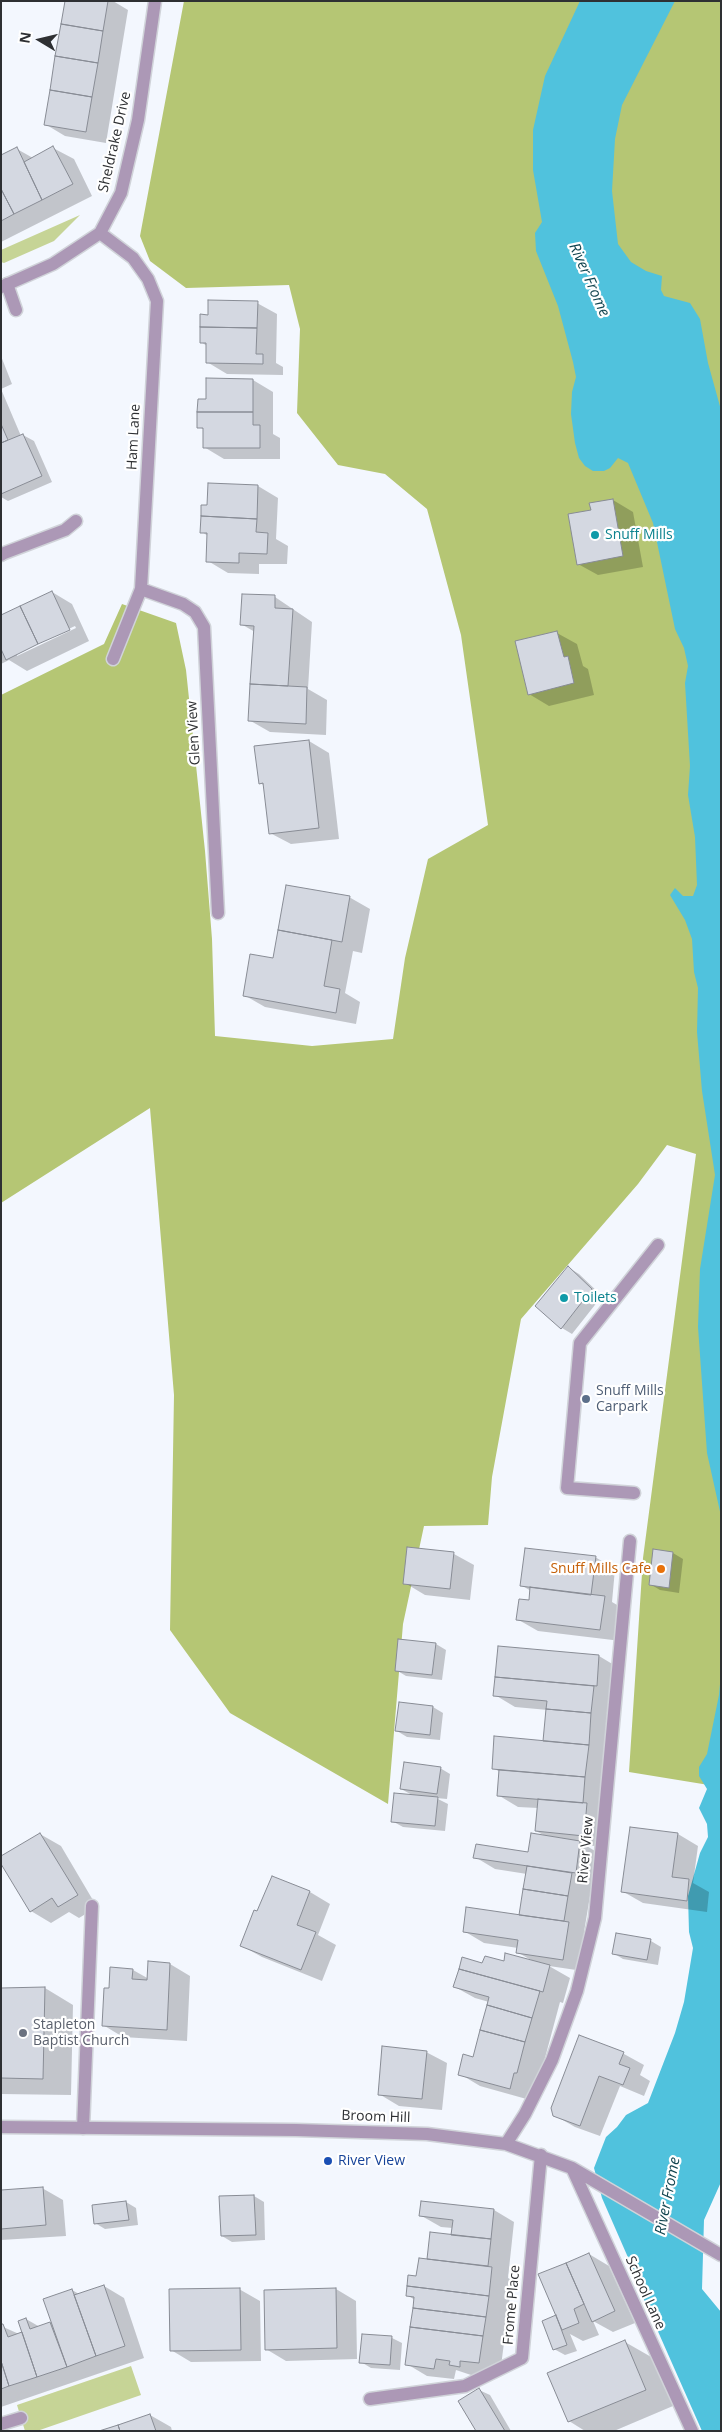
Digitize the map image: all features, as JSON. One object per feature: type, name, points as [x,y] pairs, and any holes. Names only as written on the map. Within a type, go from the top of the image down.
[{"type":"street","name":"Sheldrake Drive","points":[[4,286],[53,264],[100,233],[121,193],[138,120],[155,1]]},
{"type":"street","name":"Ham Lane","points":[[100,233],[133,258],[148,279],[157,301],[142,588],[113,659]]},
{"type":"street","points":[[4,286],[16,310]]},
{"type":"street","points":[[2,555],[65,530],[76,521]]},
{"type":"street","name":"Glen View","points":[[142,588],[183,604],[195,612],[204,627],[218,913]]},
{"type":"street","points":[[634,1493],[567,1488],[580,1343],[658,1245]]},
{"type":"street","name":"River View","points":[[506,2144],[525,2114],[552,2060],[577,1991],[595,1918],[630,1541]]},
{"type":"street","points":[[83,2128],[92,1906]]},
{"type":"street","name":"Broom Hill","points":[[1,2127],[296,2130],[427,2134],[506,2144],[541,2155],[572,2168],[720,2254]]},
{"type":"street","name":"Frome Place","points":[[370,2399],[465,2386],[522,2358],[541,2155]]},
{"type":"street","name":"School Lane","points":[[572,2168],[692,2431]]},
{"type":"street","points":[[1,2424],[21,2418]]},
{"type":"green space","points":[[184,1],[721,1],[721,1787],[629,1772],[643,1558],[696,1154],[667,1145],[638,1184],[521,1319],[492,1477],[488,1525],[424,1526],[403,1624],[388,1804],[230,1713],[170,1630],[174,1395],[150,1108],[1,1203],[1,695],[104,644],[122,604],[176,623],[186,670],[205,851],[212,939],[215,1036],[312,1046],[393,1039],[405,958],[428,859],[488,825],[461,635],[427,509],[385,474],[338,465],[297,413],[300,329],[289,285],[186,288],[150,261],[140,236]]},
{"type":"green space","points":[[80,215],[54,241],[4,263],[1,262],[1,250]]},
{"type":"green space","points":[[131,2366],[141,2395],[37,2431],[25,2431],[17,2405]]},
{"type":"water","name":"River Frome","points":[[580,1],[675,1],[622,105],[615,139],[612,191],[618,244],[631,262],[646,271],[662,276],[661,290],[664,296],[690,303],[700,319],[708,363],[721,410],[721,1516],[707,1453],[698,1327],[700,1269],[715,1175],[702,1091],[697,1032],[698,988],[694,972],[692,939],[685,920],[670,895],[675,888],[683,896],[693,896],[697,885],[695,837],[688,795],[690,766],[685,683],[688,666],[684,648],[675,629],[653,523],[628,463],[618,458],[610,468],[604,471],[593,471],[585,466],[579,458],[571,414],[572,392],[576,377],[573,362],[558,306],[536,251],[535,233],[542,222],[533,170],[533,130],[545,76]]},
{"type":"water","name":"River Frome","points":[[721,1673],[721,2182],[704,2220],[702,2289],[721,2312],[721,2431],[702,2431],[641,2293],[630,2262],[602,2198],[594,2168],[606,2137],[626,2115],[648,2103],[675,2033],[684,2002],[693,1948],[689,1932],[688,1896],[700,1853],[708,1837],[707,1824],[699,1808],[707,1789],[699,1776],[699,1767],[707,1754],[719,1695]]},
{"type":"building","points":[[65,1],[108,1],[103,31],[61,24]]},
{"type":"building","points":[[61,24],[103,31],[98,63],[55,56]]},
{"type":"building","points":[[55,56],[98,63],[92,97],[50,90]]},
{"type":"building","points":[[50,90],[92,97],[86,132],[44,125]]},
{"type":"building","points":[[53,146],[73,184],[42,200],[24,162]]},
{"type":"building","points":[[17,147],[42,200],[14,214],[1,189],[1,155]]},
{"type":"building","points":[[1,189],[14,214],[1,221]]},
{"type":"building","points":[[208,300],[258,301],[257,328],[200,327],[200,314],[208,315]]},
{"type":"building","points":[[200,327],[257,328],[256,354],[263,354],[263,364],[206,363],[206,343],[200,343]]},
{"type":"building","points":[[206,378],[253,379],[253,412],[197,412],[198,399],[206,399]]},
{"type":"building","points":[[197,412],[253,412],[253,425],[260,425],[260,448],[203,448],[203,428],[197,428]]},
{"type":"building","points":[[1,424],[8,440],[1,443]]},
{"type":"building","points":[[23,434],[42,476],[1,494],[1,443]]},
{"type":"building","points":[[208,483],[258,485],[257,519],[201,516],[201,505],[207,505]]},
{"type":"building","name":"Snuff Mills","points":[[613,499],[623,556],[577,565],[568,514],[591,510],[589,503]]},
{"type":"building","points":[[201,516],[257,519],[256,532],[268,533],[267,554],[239,553],[239,563],[206,562],[207,533],[200,533]]},
{"type":"building","points":[[52,591],[70,630],[38,644],[20,606]]},
{"type":"building","points":[[242,594],[275,595],[275,608],[293,609],[288,686],[250,684],[254,626],[240,625]]},
{"type":"building","points":[[20,606],[38,644],[6,660],[1,649],[1,615]]},
{"type":"building","points":[[557,631],[564,657],[568,656],[574,683],[528,695],[515,641]]},
{"type":"building","points":[[250,684],[307,687],[306,724],[248,721]]},
{"type":"building","points":[[309,740],[319,828],[269,834],[263,783],[259,784],[254,746]]},
{"type":"building","points":[[286,885],[350,896],[342,942],[278,930]]},
{"type":"building","points":[[278,930],[332,940],[324,986],[340,989],[336,1013],[243,996],[250,954],[273,958]]},
{"type":"building","name":"Toilets","points":[[568,1266],[592,1289],[561,1329],[535,1306]]},
{"type":"building","points":[[407,1547],[454,1552],[450,1589],[403,1584]]},
{"type":"building","points":[[525,1548],[596,1556],[591,1595],[520,1586]]},
{"type":"building","name":"Snuff Mills Cafe","points":[[653,1549],[673,1552],[669,1588],[649,1585]]},
{"type":"building","points":[[530,1587],[605,1596],[600,1630],[516,1620],[519,1599],[529,1600]]},
{"type":"building","points":[[398,1639],[436,1643],[432,1675],[395,1671]]},
{"type":"building","points":[[498,1646],[599,1655],[597,1686],[495,1677]]},
{"type":"building","points":[[495,1677],[594,1686],[591,1713],[546,1709],[547,1701],[493,1696]]},
{"type":"building","points":[[399,1702],[433,1706],[430,1735],[395,1731]]},
{"type":"building","points":[[546,1709],[591,1713],[589,1745],[543,1741]]},
{"type":"building","points":[[494,1736],[589,1745],[585,1777],[492,1769]]},
{"type":"building","points":[[404,1762],[441,1767],[437,1794],[400,1789]]},
{"type":"building","points":[[499,1770],[585,1777],[583,1803],[497,1796]]},
{"type":"building","points":[[394,1793],[438,1797],[435,1826],[391,1822]]},
{"type":"building","points":[[538,1799],[587,1803],[584,1836],[535,1831]]},
{"type":"building","points":[[630,1827],[678,1833],[672,1877],[689,1879],[687,1901],[621,1892]]},
{"type":"building","points":[[40,1833],[78,1895],[58,1907],[52,1898],[30,1912],[1,1864],[1,1856]]},
{"type":"building","points":[[531,1833],[580,1841],[576,1873],[473,1858],[476,1844],[528,1852]]},
{"type":"building","points":[[527,1866],[572,1873],[568,1896],[523,1889]]},
{"type":"building","points":[[272,1876],[310,1891],[297,1925],[316,1932],[301,1970],[240,1946],[254,1910],[257,1911]]},
{"type":"building","points":[[523,1889],[568,1896],[564,1921],[519,1915]]},
{"type":"building","points":[[466,1907],[569,1922],[563,1960],[516,1953],[518,1940],[463,1932]]},
{"type":"building","points":[[616,1933],[651,1939],[647,1960],[612,1954]]},
{"type":"building","points":[[505,1953],[550,1965],[543,1992],[459,1969],[462,1957],[482,1963],[485,1956],[504,1961]]},
{"type":"building","points":[[148,1961],[170,1963],[167,2030],[102,2026],[104,1988],[109,1988],[110,1967],[133,1969],[132,1979],[147,1980]]},
{"type":"building","points":[[459,1969],[540,1991],[532,2018],[487,2005],[489,1997],[453,1987]]},
{"type":"building","name":"Stapleton Baptist Church","points":[[45,1987],[43,2079],[1,2078],[1,1988]]},
{"type":"building","points":[[487,2005],[532,2018],[525,2042],[480,2030]]},
{"type":"building","points":[[480,2030],[525,2042],[517,2073],[514,2073],[510,2089],[458,2075],[463,2054],[473,2057]]},
{"type":"building","points":[[579,2035],[624,2052],[619,2064],[630,2068],[623,2085],[599,2076],[580,2126],[553,2116],[551,2108]]},
{"type":"building","points":[[382,2046],[427,2051],[422,2099],[378,2095]]},
{"type":"building","points":[[43,2187],[46,2225],[1,2229],[1,2190]]},
{"type":"building","points":[[254,2195],[256,2235],[221,2236],[219,2196]]},
{"type":"building","points":[[126,2201],[129,2220],[94,2224],[92,2205]]},
{"type":"building","points":[[421,2201],[494,2209],[491,2239],[451,2235],[453,2220],[419,2216]]},
{"type":"building","points":[[430,2232],[491,2239],[488,2266],[427,2259]]},
{"type":"building","points":[[589,2253],[615,2311],[592,2322],[566,2263]]},
{"type":"building","points":[[419,2258],[492,2267],[489,2296],[407,2286],[408,2275],[416,2276]]},
{"type":"building","points":[[566,2263],[584,2304],[574,2309],[579,2323],[562,2330],[538,2274]]},
{"type":"building","points":[[104,2285],[125,2346],[96,2356],[74,2295]]},
{"type":"building","points":[[407,2286],[489,2296],[486,2317],[413,2308],[414,2297],[406,2296]]},
{"type":"building","points":[[240,2288],[241,2350],[170,2351],[169,2289]]},
{"type":"building","points":[[336,2288],[337,2348],[265,2350],[264,2290]]},
{"type":"building","points":[[72,2289],[96,2356],[67,2367],[43,2299]]},
{"type":"building","points":[[413,2308],[486,2317],[483,2336],[410,2327]]},
{"type":"building","points":[[556,2315],[567,2345],[553,2350],[542,2321]]},
{"type":"building","points":[[26,2318],[30,2329],[50,2322],[67,2367],[37,2377],[18,2321]]},
{"type":"building","points":[[1,2324],[3,2324],[8,2337],[22,2332],[37,2377],[9,2386],[1,2361]]},
{"type":"building","points":[[410,2327],[483,2336],[479,2363],[460,2361],[460,2367],[449,2365],[450,2361],[436,2359],[434,2369],[405,2365]]},
{"type":"building","points":[[362,2334],[392,2336],[390,2365],[359,2363]]},
{"type":"building","points":[[625,2340],[646,2390],[568,2422],[547,2373]]},
{"type":"building","points":[[1,2361],[9,2386],[1,2389]]},
{"type":"building","points":[[479,2388],[505,2431],[476,2431],[458,2401]]},
{"type":"building","points":[[150,2414],[156,2431],[120,2431],[118,2425]]},
{"type":"building","points":[[118,2425],[120,2431],[99,2431]]},
{"type":"place","name":"Snuff Mills","points":[[595,535]]},
{"type":"place","name":"Toilets","points":[[564,1298]]},
{"type":"place","name":"Snuff Mills Carpark","points":[[586,1399]]},
{"type":"place","name":"Snuff Mills Cafe","points":[[661,1569]]},
{"type":"place","name":"Stapleton Baptist Church","points":[[23,2033]]},
{"type":"place","name":"River View","points":[[328,2161]]}]
